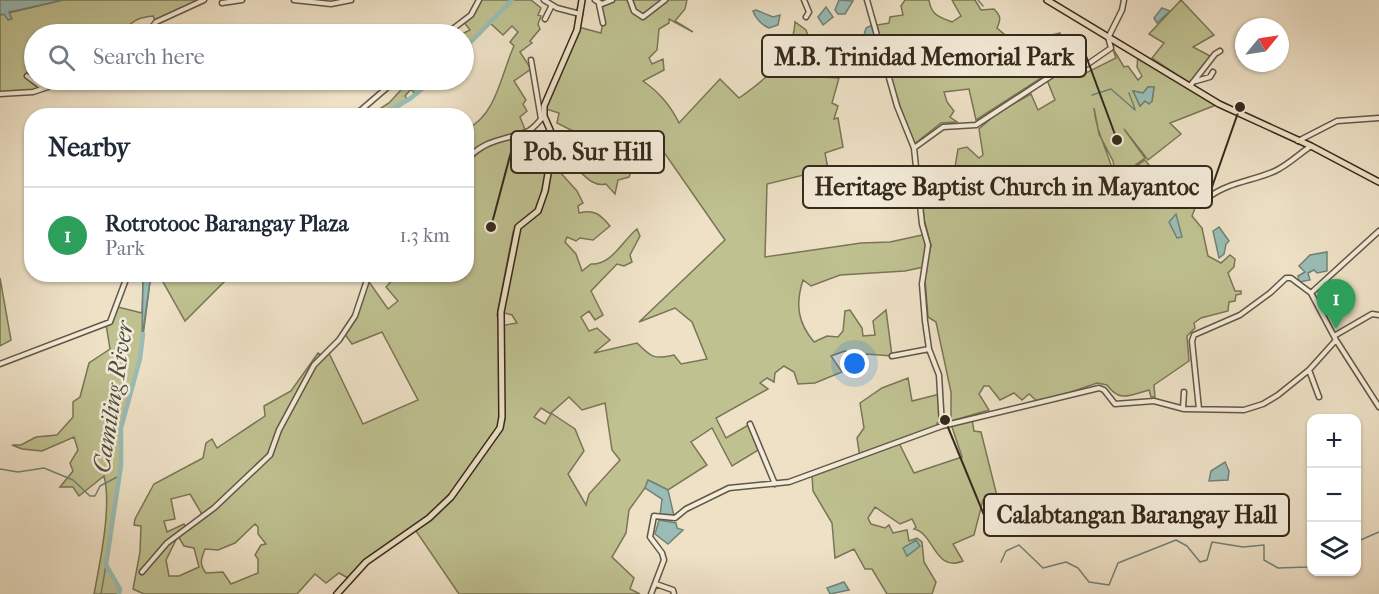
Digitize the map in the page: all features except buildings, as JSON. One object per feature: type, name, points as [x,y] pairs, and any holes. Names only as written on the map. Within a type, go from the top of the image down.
[{"type":"main road","points":[[1047,0],[1239,114],[1311,146],[1379,182]]},
{"type":"main road","points":[[337,594],[366,562],[437,511],[471,472],[500,428],[502,417],[501,312],[518,227],[538,211],[545,191],[554,139],[542,117],[546,96],[577,30],[582,1]]},
{"type":"street","points":[[154,24],[204,0]]},
{"type":"street","points":[[222,3],[242,0]]},
{"type":"street","points":[[294,0],[331,4],[351,0]]},
{"type":"street","points":[[459,24],[471,15],[479,0]]},
{"type":"street","points":[[544,0],[552,5],[581,14]]},
{"type":"street","points":[[595,0],[599,4],[603,23]]},
{"type":"street","points":[[599,4],[612,0]]},
{"type":"street","points":[[630,0],[634,11],[643,17],[665,0]]},
{"type":"street","points":[[804,0],[809,12],[806,17]]},
{"type":"street","points":[[867,0],[897,106],[914,148],[922,224],[928,245],[922,284],[928,350],[939,375],[942,426]]},
{"type":"street","points":[[1057,6],[1063,0]]},
{"type":"street","points":[[914,148],[938,129],[948,125],[976,125],[1059,71],[1088,64],[1112,46],[1108,36],[1122,10],[1124,0]]},
{"type":"street","points":[[545,19],[552,5]]},
{"type":"street","points":[[1190,86],[1215,54],[1220,51]]},
{"type":"street","points":[[474,154],[486,144],[509,135],[526,132],[542,117],[531,60]]},
{"type":"street","points":[[1195,81],[1210,77],[1213,72]]},
{"type":"street","points":[[0,94],[29,93],[37,90]]},
{"type":"street","points":[[363,108],[384,90]]},
{"type":"street","points":[[1298,141],[1337,122],[1379,118]]},
{"type":"street","points":[[1209,197],[1227,185],[1273,172],[1311,146]]},
{"type":"street","points":[[1311,292],[1379,231]]},
{"type":"street","points":[[1199,409],[1192,341],[1194,335],[1240,315],[1286,278],[1291,278],[1311,292],[1335,338],[1379,407]]},
{"type":"street","points":[[0,364],[110,322],[125,282]]},
{"type":"street","points":[[142,572],[167,543],[187,530],[214,507],[270,455],[279,430],[314,366],[339,340],[355,316],[366,282]]},
{"type":"street","points":[[651,594],[664,560],[650,537],[654,516],[675,518],[686,509],[729,488],[775,484],[820,472],[942,426],[1099,388],[1104,390],[1115,404],[1154,401],[1183,408],[1238,412],[1263,404],[1309,370],[1335,338],[1372,314],[1379,315]]},
{"type":"street","points":[[892,356],[928,350]]},
{"type":"street","points":[[1309,370],[1319,397]]},
{"type":"street","points":[[1183,408],[1184,392]]},
{"type":"street","points":[[750,424],[775,484]]},
{"type":"street","points":[[656,584],[673,590],[674,594]]},
{"type":"green space","points":[[63,0],[204,0],[156,22],[153,16],[138,19],[130,24],[24,24],[24,90],[40,90],[0,95],[0,15]]},
{"type":"green space","points":[[479,0],[531,0],[541,8],[538,15],[541,16],[538,24],[540,29],[530,41],[532,43],[520,52],[531,69],[514,81],[526,100],[523,104],[527,111],[520,117],[526,132],[496,139],[474,155],[474,124],[492,104],[514,46],[510,42],[518,32],[512,26],[503,35],[490,23],[474,39],[474,24],[465,24],[463,21]]},
{"type":"green space","points":[[612,0],[687,0],[685,9],[675,21],[693,32],[669,19],[669,23],[659,29],[657,50],[649,58],[652,64],[663,59],[664,70],[643,81],[664,100],[679,123],[720,79],[739,98],[768,75],[784,57],[793,35],[795,22],[806,30],[822,77],[839,78],[832,103],[838,106],[834,119],[838,118],[843,147],[825,153],[828,169],[767,184],[765,257],[861,243],[890,242],[927,234],[926,262],[931,246],[924,219],[920,176],[934,170],[954,173],[958,149],[967,147],[979,158],[983,155],[979,129],[997,113],[1031,94],[1038,110],[1055,100],[1047,80],[1066,68],[1084,65],[1082,75],[1116,58],[1112,47],[1124,67],[1128,66],[1138,80],[1142,76],[1137,67],[1138,55],[1216,105],[1170,123],[1181,134],[1148,160],[1124,129],[1145,158],[1116,179],[1113,161],[1101,139],[1115,181],[1145,160],[1175,197],[1197,203],[1192,216],[1202,228],[1208,256],[1221,263],[1230,255],[1235,259],[1234,267],[1228,273],[1235,291],[1241,291],[1241,294],[1236,295],[1235,301],[1229,302],[1228,311],[1201,318],[1194,323],[1195,328],[1187,336],[1189,361],[1154,385],[1155,397],[1151,397],[1149,390],[1121,396],[1107,385],[1097,383],[1039,403],[1029,394],[1022,400],[1014,393],[1000,400],[989,386],[984,386],[979,394],[989,410],[951,421],[951,392],[936,322],[928,317],[924,267],[905,271],[840,275],[811,286],[803,280],[799,298],[801,321],[814,342],[827,336],[838,337],[843,331],[845,311],[850,310],[862,328],[863,336],[875,335],[873,321],[886,310],[892,356],[866,354],[856,365],[845,351],[831,356],[842,372],[815,383],[798,384],[794,372],[784,366],[775,373],[774,382],[767,378],[760,383],[768,389],[716,418],[726,438],[750,424],[760,449],[732,466],[712,428],[691,442],[707,465],[668,490],[648,480],[629,510],[626,533],[612,557],[634,578],[630,589],[640,594],[459,594],[414,528],[378,552],[348,578],[339,573],[326,583],[315,574],[297,594],[144,594],[133,589],[140,552],[141,526],[134,525],[135,519],[154,484],[203,458],[206,443],[212,439],[217,448],[265,416],[264,406],[291,391],[318,353],[323,356],[328,351],[363,424],[418,400],[382,332],[352,344],[344,333],[357,313],[366,282],[369,282],[388,309],[398,301],[386,287],[390,282],[474,282],[474,156],[495,143],[529,134],[551,158],[544,194],[538,208],[513,232],[497,315],[500,326],[517,323],[512,315],[501,312],[516,233],[520,226],[536,213],[542,202],[546,188],[551,162],[577,191],[583,203],[578,206],[579,213],[596,214],[610,226],[593,240],[580,238],[576,241],[567,237],[565,242],[576,254],[582,271],[591,264],[611,257],[637,229],[640,236],[630,255],[632,262],[624,266],[617,264],[591,291],[603,315],[595,320],[589,311],[581,317],[589,331],[597,328],[610,340],[594,353],[637,343],[653,356],[674,355],[681,364],[707,359],[692,322],[675,308],[639,322],[725,240],[652,135],[623,158],[629,164],[631,171],[629,177],[618,180],[615,194],[606,184],[593,182],[576,168],[588,144],[579,141],[581,135],[557,123],[559,113],[543,108],[546,95],[578,27],[601,33],[603,22],[599,4]],"holes":[[[1148,87],[1154,87],[1152,101],[1149,103],[1145,101],[1140,106],[1133,91],[1143,93]],[[569,397],[582,410],[605,403],[612,450],[620,460],[589,494],[586,505],[568,474],[584,451],[575,429],[551,413]],[[541,408],[551,414],[545,424],[534,417]],[[190,494],[203,516],[187,530],[184,524],[167,532],[164,521],[175,519],[171,499]],[[255,524],[258,527],[258,534],[266,544],[261,545],[255,555],[258,559],[258,573],[231,584],[223,572],[206,573],[202,567],[205,549],[218,550],[235,543]],[[178,536],[184,546],[194,548],[199,567],[179,576],[169,576],[166,560]]]},
{"type":"green space","points":[[905,0],[929,0],[934,12],[952,22],[961,16],[952,0],[975,0],[981,10],[994,9],[996,11],[1000,18],[997,28],[1018,46],[1032,48],[1040,38],[1060,33],[1060,41],[1067,51],[1058,54],[1063,64],[976,120],[969,89],[944,92],[947,102],[954,111],[950,117],[957,122],[941,123],[913,145],[886,64],[877,25],[889,23],[890,17],[903,15],[901,6]]},
{"type":"green space","points":[[1181,0],[1214,35],[1193,47],[1210,56],[1208,65],[1191,84],[1152,58],[1164,43],[1149,34]]},
{"type":"green space","points":[[401,90],[410,90],[405,96],[408,100],[394,108],[381,108]]},
{"type":"green space","points":[[412,90],[422,90],[416,95]]},
{"type":"green space","points":[[0,278],[11,340],[0,346]]},
{"type":"green space","points":[[143,282],[150,282],[140,359],[121,429],[121,465],[106,564],[120,589],[119,594],[94,594],[106,518],[104,476],[79,496],[73,487],[60,487],[73,471],[70,463],[78,450],[74,437],[42,451],[22,449],[12,445],[21,445],[36,437],[57,435],[73,417],[73,402],[80,397],[89,363],[110,349],[106,324],[118,307],[142,313]]},
{"type":"green space","points":[[163,282],[224,282],[185,321]]},
{"type":"green space","points":[[908,378],[912,401],[940,394],[942,421],[937,423],[937,428],[899,443],[914,473],[962,457],[951,424],[972,419],[974,431],[981,432],[997,496],[983,500],[974,535],[953,544],[963,561],[954,563],[946,562],[940,557],[926,537],[914,529],[916,527],[912,519],[900,524],[875,507],[868,518],[871,524],[885,528],[889,525],[893,533],[907,530],[909,541],[917,538],[922,542],[924,562],[936,582],[932,594],[887,594],[872,569],[865,569],[854,549],[835,558],[832,523],[813,491],[812,475],[860,458],[857,438],[864,428],[860,403],[882,388]]},
{"type":"water","points":[[0,0],[63,0],[9,12],[12,19],[8,20],[4,14],[0,15]]},
{"type":"water","points":[[839,0],[853,1],[845,14],[838,14],[835,10]]},
{"type":"water","points":[[826,7],[833,17],[823,25],[818,17]]},
{"type":"water","points":[[1162,8],[1170,11],[1157,23],[1154,18]]},
{"type":"water","points":[[756,10],[773,17],[780,15],[778,25],[769,28],[764,25],[754,14],[753,11]]},
{"type":"water","points":[[872,25],[878,42],[867,42],[864,35],[866,28]]},
{"type":"water","points":[[1148,87],[1154,87],[1152,101],[1149,104],[1145,101],[1140,106],[1133,91],[1143,93]]},
{"type":"water","points":[[1176,214],[1182,237],[1177,238],[1169,222]]},
{"type":"water","points":[[1219,227],[1229,241],[1224,254],[1219,258],[1213,231]]},
{"type":"water","points":[[1327,252],[1327,271],[1317,273],[1314,270],[1308,273],[1310,280],[1299,282],[1298,276],[1305,272],[1299,266],[1310,255]]},
{"type":"water","points":[[143,282],[150,282],[142,338]]},
{"type":"water","points":[[1225,462],[1229,471],[1228,480],[1209,481],[1211,471]]},
{"type":"water","points":[[648,480],[668,490],[674,516],[660,515],[662,499],[645,488]]},
{"type":"water","points":[[659,520],[676,523],[677,528],[683,530],[668,544],[655,534]]},
{"type":"water","points":[[916,540],[920,546],[907,556],[903,548]]},
{"type":"water","points":[[844,582],[849,590],[830,594],[827,588]]},
{"type":"waterway","name":"Camiling River","points":[[474,39],[512,0]]},
{"type":"waterway","points":[[978,0],[983,6]]},
{"type":"waterway","points":[[1092,95],[1111,89],[1135,110]]},
{"type":"waterway","name":"Camiling River","points":[[394,108],[421,90]]},
{"type":"waterway","points":[[1129,93],[1135,109]]},
{"type":"waterway","name":"Camiling River","points":[[119,594],[120,589],[106,565],[121,465],[121,428],[140,359],[143,334]]},
{"type":"waterway","points":[[0,469],[18,472],[44,468],[73,480],[90,496],[95,496],[100,486],[119,476]]},
{"type":"waterway","points":[[1361,540],[1379,532]]},
{"type":"waterway","points":[[1001,562],[1006,551],[1019,545],[1043,568],[1066,562],[1078,568],[1089,582],[1109,585],[1118,563],[1176,540],[1187,546],[1200,562],[1207,560],[1212,542],[1243,547],[1264,545],[1264,560],[1278,568],[1307,567]]},
{"type":"waterway","points":[[101,594],[106,565]]},
{"type":"place","name":"Heritage Baptist Church in Mayantoc","points":[[1240,107]]},
{"type":"place","name":"M.B. Trinidad Memorial Park","points":[[1117,140]]},
{"type":"place","name":"Pob. Sur Hill","points":[[491,227]]},
{"type":"place","name":"Rotrotooc Barangay Plaza","points":[[1336,329]]},
{"type":"place","name":"Calabtangan Barangay Hall","points":[[945,420]]}]
